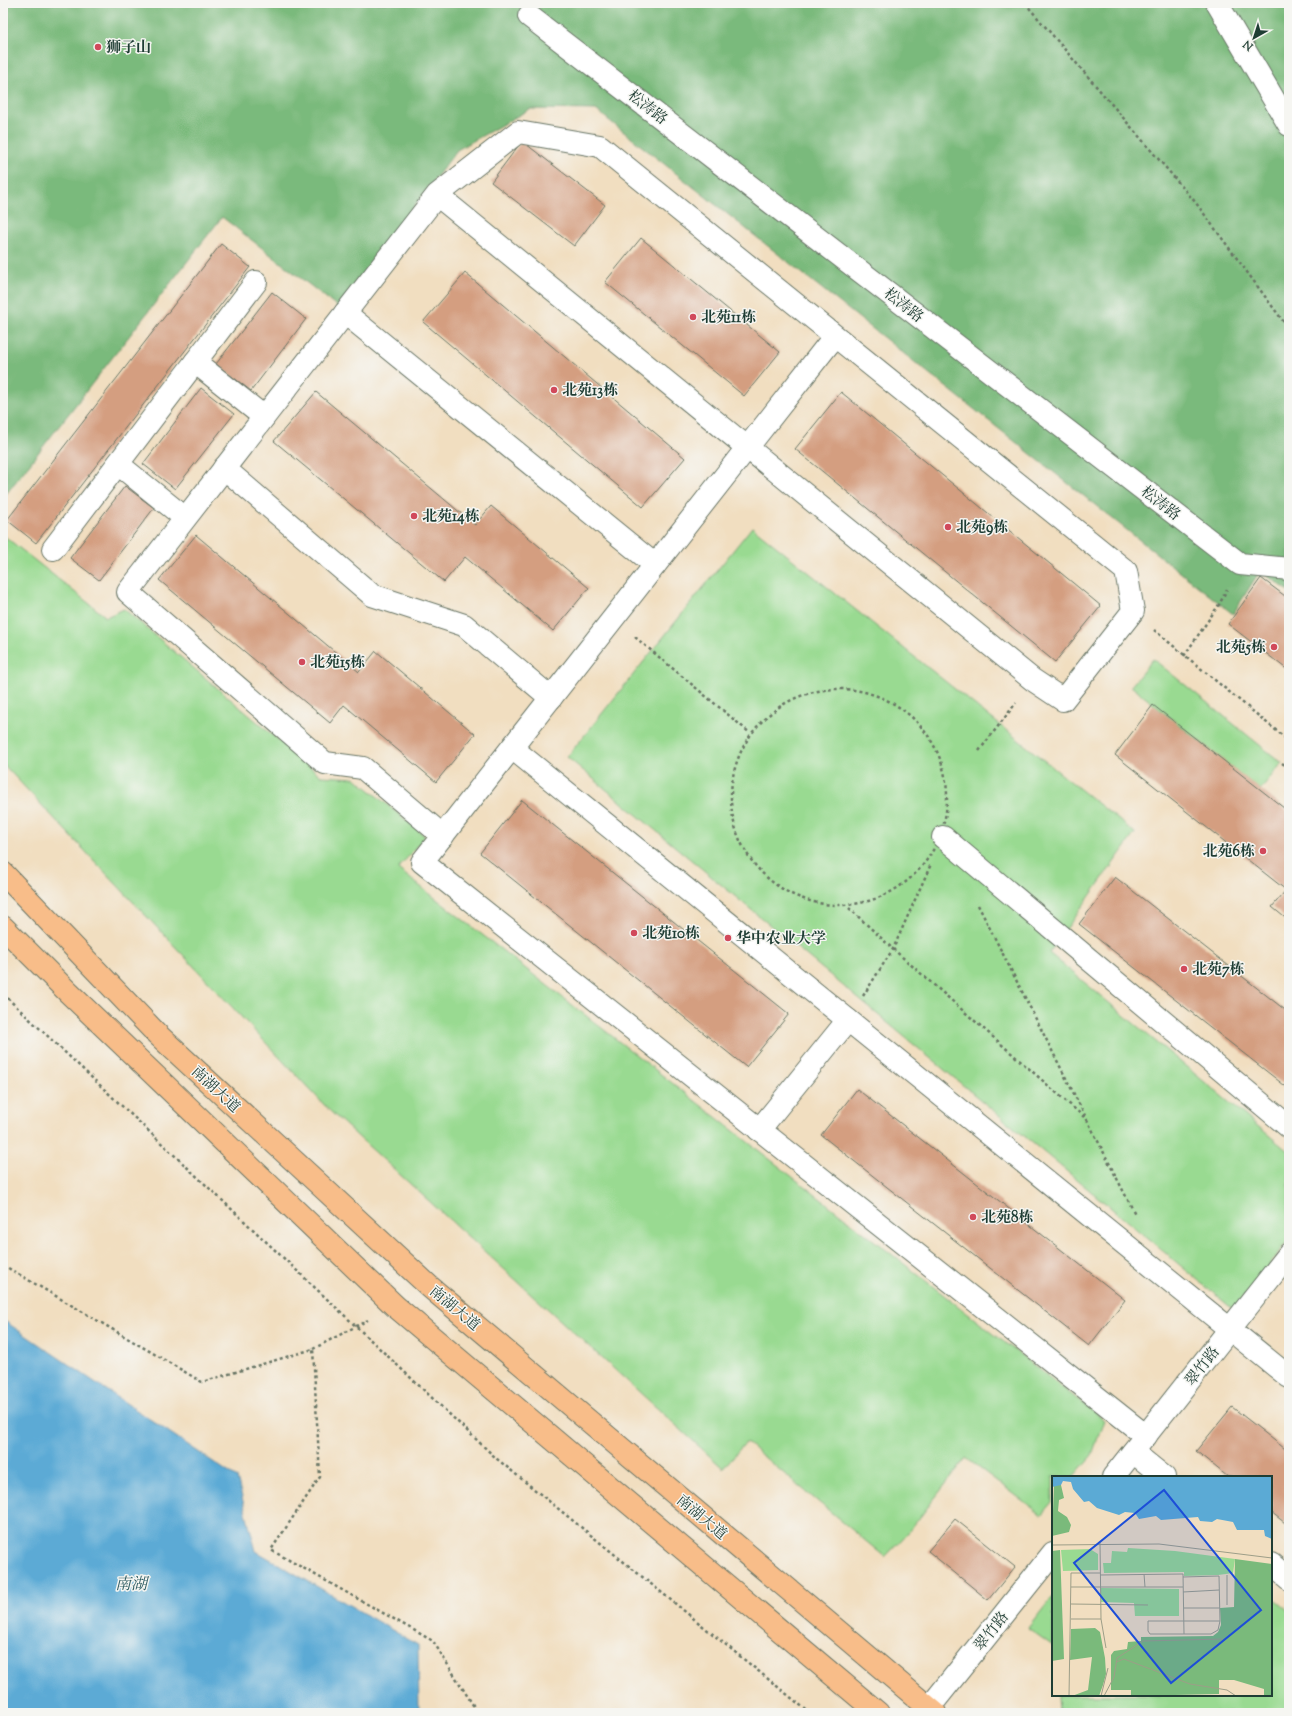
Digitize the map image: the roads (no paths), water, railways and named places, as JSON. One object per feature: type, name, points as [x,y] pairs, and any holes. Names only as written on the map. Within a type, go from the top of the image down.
[{"type":"main road","name":"南湖大道","points":[[3,873],[157,1034],[430,1287],[932,1711]]},
{"type":"main road","points":[[3,927],[69,993],[395,1306],[878,1713]]},
{"type":"street","points":[[1217,3],[1289,125]]},
{"type":"street","name":"松涛路","points":[[529,16],[1240,564],[1289,569]]},
{"type":"street","points":[[437,194],[1033,680],[1063,700],[1133,611],[1126,571],[600,146],[518,132],[437,194],[128,592],[325,763],[363,768],[443,836]]},
{"type":"street","points":[[53,549],[256,282]]},
{"type":"street","points":[[345,312],[655,565]]},
{"type":"street","points":[[834,336],[422,862],[759,1130],[1140,1444],[1163,1476]]},
{"type":"street","points":[[195,362],[264,417]]},
{"type":"street","points":[[118,464],[185,518]]},
{"type":"street","points":[[224,468],[372,595],[464,625],[551,698]]},
{"type":"street","points":[[512,748],[1289,1377]]},
{"type":"street","points":[[943,836],[1289,1126]]},
{"type":"street","points":[[759,1130],[848,1020]]},
{"type":"street","name":"翠竹路","points":[[1115,1476],[1289,1254]]},
{"type":"street","name":"翠竹路","points":[[932,1711],[1052,1554]]},
{"type":"street","points":[[1272,1565],[1289,1579]]},
{"type":"water","name":"南湖","points":[[3,1320],[237,1478],[256,1551],[418,1645],[419,1713],[3,1713]]},
{"type":"place","name":"狮子山","points":[[98,47]]},
{"type":"place","name":"北苑11栋","points":[[693,317]]},
{"type":"place","name":"北苑13栋","points":[[554,390]]},
{"type":"place","name":"北苑14栋","points":[[414,516]]},
{"type":"place","name":"北苑9栋","points":[[948,527]]},
{"type":"place","name":"北苑5栋","points":[[1274,647]]},
{"type":"place","name":"北苑15栋","points":[[302,662]]},
{"type":"place","name":"北苑6栋","points":[[1263,851]]},
{"type":"place","name":"北苑10栋","points":[[634,933]]},
{"type":"place","name":"华中农业大学","points":[[728,938]]},
{"type":"place","name":"北苑7栋","points":[[1184,969]]},
{"type":"place","name":"北苑8栋","points":[[973,1217]]}]
